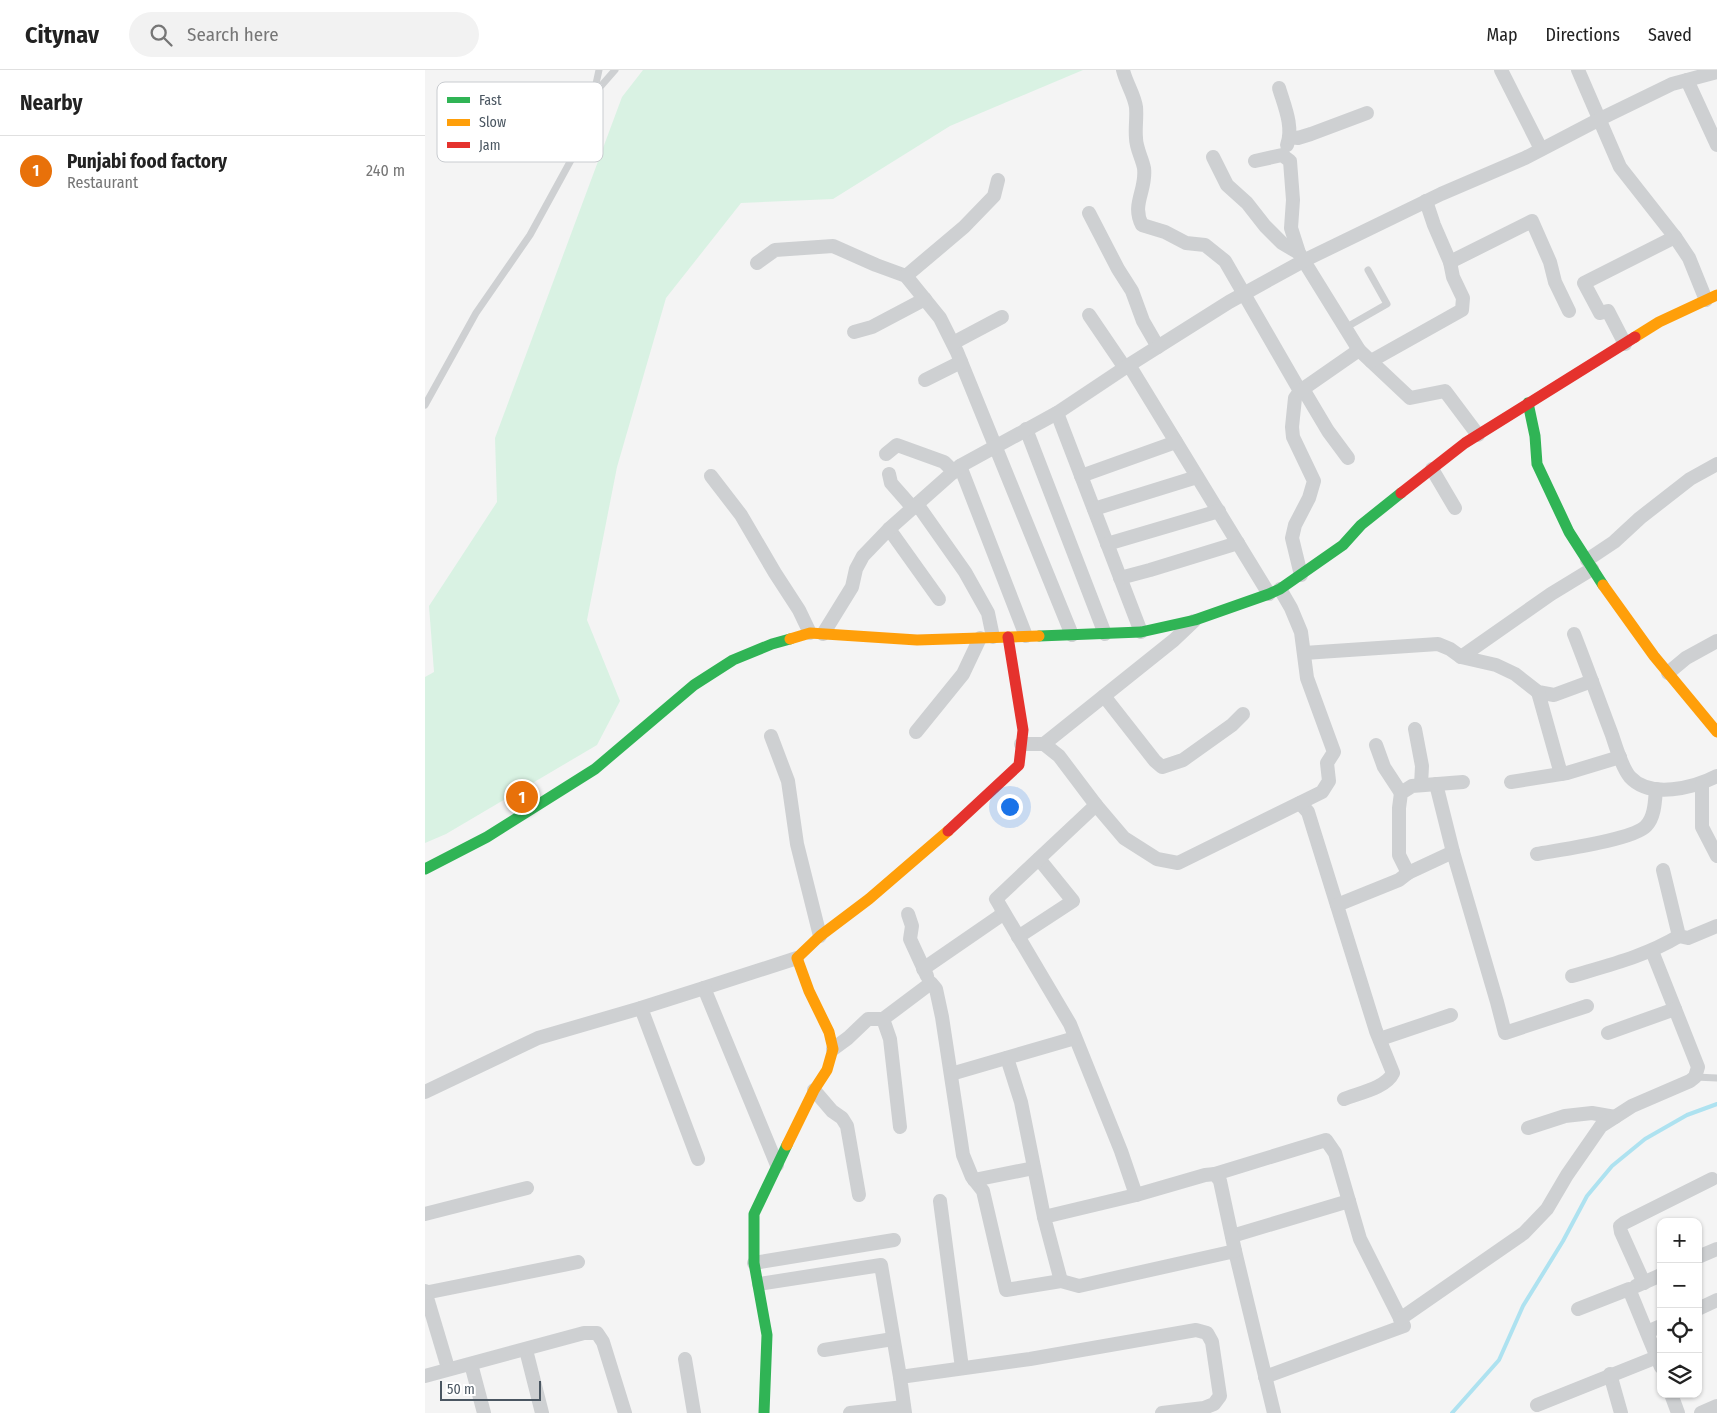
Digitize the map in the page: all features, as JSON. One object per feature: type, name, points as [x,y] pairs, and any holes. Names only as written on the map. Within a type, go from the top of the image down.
[{"type":"main road","points":[[425,869],[487,837],[595,769],[694,685],[733,660],[772,644],[817,633],[917,640],[1141,632],[1195,620],[1275,592],[1343,546],[1361,525],[1465,443],[1659,322],[1711,298]]},
{"type":"main road","points":[[1528,404],[1535,436],[1537,464],[1569,532],[1616,604],[1668,673],[1717,732]]},
{"type":"main road","points":[[764,1413],[767,1335],[755,1264],[754,1214],[814,1090],[827,1070],[833,1049],[829,1032],[809,991],[797,958],[820,936],[869,899],[971,811],[1019,765],[1023,730],[994,637]]},
{"type":"street","points":[[1123,70],[1125,81],[1136,105],[1136,139],[1144,168],[1143,184],[1137,205],[1138,217],[1142,225],[1159,229],[1186,243],[1205,245],[1225,261],[1302,390],[1348,458]]},
{"type":"street","points":[[1501,70],[1541,150]]},
{"type":"street","points":[[1578,70],[1598,120],[1620,167],[1675,237],[1711,298]]},
{"type":"street","points":[[711,476],[741,515],[775,573],[799,610],[817,633],[852,587],[856,568],[863,556],[889,529],[957,469],[1057,413],[1127,366],[1302,257],[1525,158],[1672,84],[1717,72]]},
{"type":"street","points":[[1687,80],[1717,145]]},
{"type":"street","points":[[1279,88],[1290,137],[1282,155]]},
{"type":"street","points":[[1290,137],[1298,138],[1305,136],[1367,113]]},
{"type":"street","points":[[1255,162],[1282,155]]},
{"type":"street","points":[[1282,155],[1290,162],[1293,200],[1291,228],[1302,257],[1359,350],[1410,398],[1445,391],[1478,435]]},
{"type":"street","points":[[1213,157],[1227,185],[1247,203],[1265,226],[1282,243],[1302,257]]},
{"type":"street","points":[[906,276],[964,227],[994,196],[998,180]]},
{"type":"street","points":[[1371,361],[1462,310],[1463,298],[1453,278],[1450,262],[1426,201]]},
{"type":"street","points":[[1089,213],[1132,291],[1143,322],[1158,347]]},
{"type":"street","points":[[1450,262],[1532,220],[1550,262],[1555,282],[1569,311]]},
{"type":"street","points":[[1625,344],[1607,311],[1600,313],[1584,282],[1675,237]]},
{"type":"street","points":[[757,264],[775,250],[833,246],[906,276],[940,318],[953,343],[1072,635]]},
{"type":"street","points":[[854,332],[872,327],[925,299]]},
{"type":"street","points":[[1044,744],[1059,756],[1124,838],[1157,859],[1178,863],[1322,792],[1329,781],[1327,763],[1334,752],[1307,678],[1301,632],[1291,608],[1275,592],[1238,543],[1127,366],[1089,315]]},
{"type":"street","points":[[953,343],[1002,317]]},
{"type":"street","points":[[1301,575],[1292,538],[1295,525],[1309,498],[1313,481],[1293,437],[1292,427],[1295,398],[1302,390],[1359,350]]},
{"type":"street","points":[[925,380],[961,362]]},
{"type":"street","points":[[1057,413],[1141,632]]},
{"type":"street","points":[[1026,429],[1105,634]]},
{"type":"street","points":[[1081,476],[1176,442]]},
{"type":"street","points":[[886,454],[897,445],[944,462],[957,469],[1026,636]]},
{"type":"street","points":[[1461,657],[1551,594],[1590,564],[1640,518],[1690,479],[1717,464]]},
{"type":"street","points":[[1431,469],[1455,508]]},
{"type":"street","points":[[889,474],[891,483],[915,506],[965,572],[988,613],[994,637],[916,732]]},
{"type":"street","points":[[1094,509],[1197,477]]},
{"type":"street","points":[[1107,544],[1219,511]]},
{"type":"street","points":[[889,529],[939,599]]},
{"type":"street","points":[[1120,578],[1238,543]]},
{"type":"street","points":[[1021,744],[1044,744],[1174,640],[1195,620]]},
{"type":"street","points":[[1574,634],[1620,757],[1630,777],[1646,788],[1670,789],[1702,784],[1717,776]]},
{"type":"street","points":[[1668,673],[1686,658],[1717,641]]},
{"type":"street","points":[[1304,653],[1437,644],[1450,649],[1461,657],[1496,665],[1515,674],[1538,692],[1554,696],[1592,681]]},
{"type":"street","points":[[1538,692],[1561,774]]},
{"type":"street","points":[[1104,696],[1155,761],[1163,767],[1183,760],[1232,725],[1243,714]]},
{"type":"street","points":[[1415,729],[1423,766],[1421,785]]},
{"type":"street","points":[[771,736],[788,781],[797,844],[820,936]]},
{"type":"street","points":[[1375,745],[1384,767],[1401,793],[1399,808],[1399,855],[1408,873]]},
{"type":"street","points":[[1511,782],[1561,774],[1591,767],[1620,757]]},
{"type":"street","points":[[1401,793],[1412,786],[1463,782]]},
{"type":"street","points":[[1436,784],[1453,852],[1505,1033],[1587,1006]]},
{"type":"street","points":[[1702,784],[1702,827],[1717,856]]},
{"type":"street","points":[[1537,854],[1628,835],[1646,826],[1653,812],[1656,789]]},
{"type":"street","points":[[1300,803],[1308,812],[1380,1039],[1393,1073],[1390,1079],[1381,1084],[1345,1099]]},
{"type":"street","points":[[1096,805],[996,900],[1069,1024],[1121,1151],[1136,1195]]},
{"type":"street","points":[[1337,905],[1399,880],[1408,873],[1453,852]]},
{"type":"street","points":[[1018,938],[1073,901],[1039,859]]},
{"type":"street","points":[[1663,870],[1679,936]]},
{"type":"street","points":[[923,969],[999,916],[1002,911]]},
{"type":"street","points":[[908,914],[912,926],[910,939],[923,969],[936,989],[943,1017],[963,1155],[975,1180],[983,1191],[1006,1290],[1061,1281],[1079,1286],[1235,1251]]},
{"type":"street","points":[[1572,976],[1662,947],[1679,936],[1688,938],[1717,926]]},
{"type":"street","points":[[1400,1318],[1524,1233],[1547,1209],[1567,1174],[1601,1126],[1632,1106],[1690,1081],[1695,1077],[1698,1067],[1652,950]]},
{"type":"street","points":[[425,1092],[538,1038],[641,1008],[797,958]]},
{"type":"street","points":[[833,1049],[868,1019],[883,1018],[931,983]]},
{"type":"street","points":[[703,988],[777,1165]]},
{"type":"street","points":[[641,1008],[698,1160]]},
{"type":"street","points":[[1608,1033],[1675,1009]]},
{"type":"street","points":[[1380,1039],[1451,1015]]},
{"type":"street","points":[[883,1018],[890,1039],[900,1127]]},
{"type":"street","points":[[951,1074],[1075,1038]]},
{"type":"street","points":[[1007,1058],[1021,1102],[1044,1217],[1061,1281]]},
{"type":"street","points":[[814,1090],[832,1111],[842,1118],[847,1126],[859,1195]]},
{"type":"street","points":[[1528,1128],[1565,1116],[1592,1112],[1615,1117]]},
{"type":"street","points":[[1044,1217],[1215,1174],[1326,1140],[1335,1153],[1360,1239],[1404,1326],[1265,1377]]},
{"type":"street","points":[[975,1180],[1034,1168]]},
{"type":"street","points":[[1215,1174],[1219,1181],[1274,1413]]},
{"type":"street","points":[[1644,1283],[1621,1232],[1621,1226],[1712,1179]]},
{"type":"street","points":[[425,1214],[527,1188]]},
{"type":"street","points":[[940,1201],[962,1368]]},
{"type":"street","points":[[1232,1236],[1349,1201]]},
{"type":"street","points":[[755,1264],[894,1240]]},
{"type":"street","points":[[1702,1255],[1717,1249]]},
{"type":"street","points":[[790,1257],[793,1279]]},
{"type":"street","points":[[448,1368],[425,1292],[577,1262]]},
{"type":"street","points":[[759,1284],[881,1265],[904,1410],[850,1413]]},
{"type":"street","points":[[1578,1309],[1657,1277]]},
{"type":"street","points":[[1629,1289],[1657,1357]]},
{"type":"street","points":[[1700,1308],[1717,1300]]},
{"type":"street","points":[[1647,1332],[1657,1328]]},
{"type":"street","points":[[899,1377],[1196,1330],[1207,1333],[1213,1342],[1220,1396],[1213,1404],[1204,1408],[1162,1413]]},
{"type":"street","points":[[425,1376],[448,1368],[471,1364],[584,1333],[597,1333],[603,1342],[625,1413]]},
{"type":"street","points":[[824,1350],[893,1338]]},
{"type":"street","points":[[525,1350],[542,1413]]},
{"type":"street","points":[[685,1359],[695,1413]]},
{"type":"street","points":[[1537,1405],[1610,1374],[1657,1362]]},
{"type":"street","points":[[471,1364],[484,1413]]},
{"type":"street","points":[[1610,1374],[1621,1413]]},
{"type":"street","points":[[1673,1398],[1679,1413]]},
{"type":"street","points":[[1701,1413],[1717,1406]]},
{"type":"lane","points":[[603,84],[615,70]]},
{"type":"lane","points":[[425,405],[476,314],[530,235],[569,162]]},
{"type":"lane","points":[[1345,328],[1387,304],[1368,270]]},
{"type":"lane","points":[[1695,1077],[1717,1078]]},
{"type":"green space","points":[[643,70],[1083,70],[950,126],[833,199],[741,203],[666,298],[617,467],[587,620],[620,701],[597,745],[446,834],[425,843],[425,677],[434,672],[429,606],[497,502],[495,438],[598,162],[603,162],[603,148],[622,97]]},
{"type":"waterway","points":[[1452,1413],[1499,1360],[1523,1306],[1563,1241],[1587,1196],[1612,1166],[1645,1139],[1687,1115],[1717,1104]]},
{"type":"traffic: fast","points":[[1528,403],[1535,436],[1537,464],[1569,532],[1603,585]]},
{"type":"traffic: fast","points":[[1039,636],[1141,632],[1195,620],[1269,594],[1280,589],[1343,545],[1361,525],[1401,493]]},
{"type":"traffic: fast","points":[[425,869],[487,837],[595,769],[694,685],[733,660],[772,644],[790,639]]},
{"type":"traffic: fast","points":[[764,1413],[767,1335],[754,1263],[754,1214],[787,1145]]},
{"type":"traffic: slow","points":[[1635,337],[1659,322],[1717,295]]},
{"type":"traffic: slow","points":[[1603,585],[1654,656],[1717,732]]},
{"type":"traffic: slow","points":[[790,639],[810,633],[917,640],[1039,636]]},
{"type":"traffic: slow","points":[[787,1145],[814,1090],[827,1070],[833,1049],[829,1032],[809,991],[797,958],[820,936],[869,899],[948,831]]},
{"type":"traffic: jam","points":[[1401,493],[1465,443],[1635,337]]},
{"type":"traffic: jam","points":[[948,831],[1019,765],[1023,730],[1008,637]]},
{"type":"place","name":"Punjabi food factory","points":[[522,797]]}]
